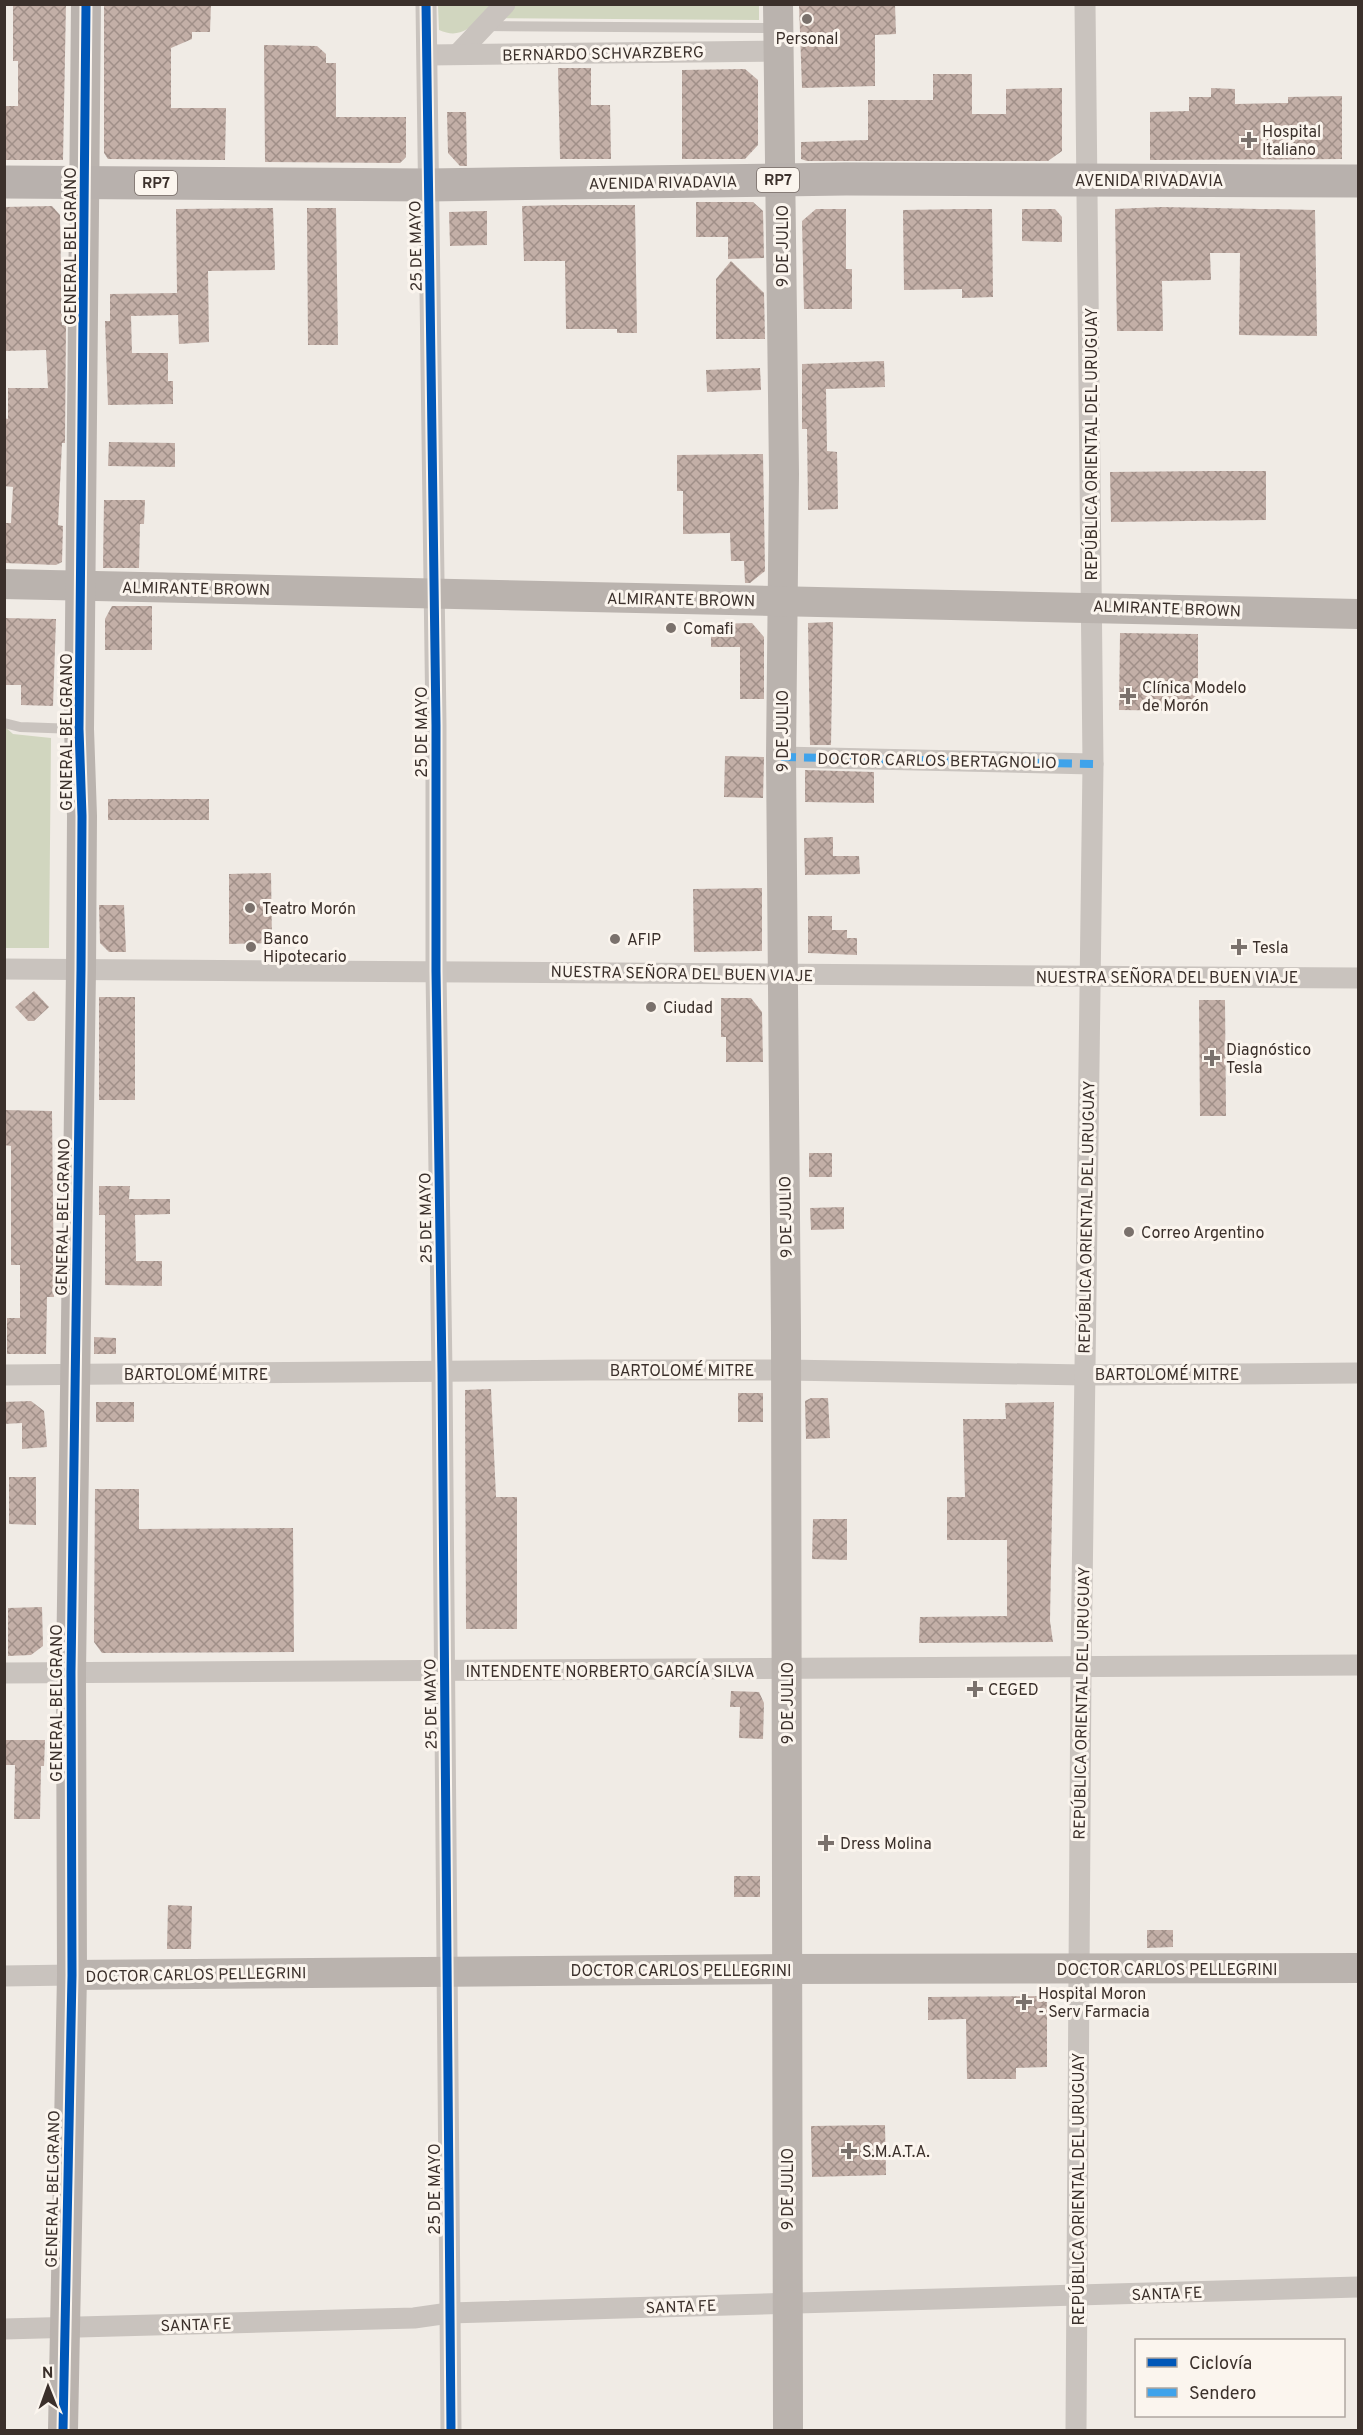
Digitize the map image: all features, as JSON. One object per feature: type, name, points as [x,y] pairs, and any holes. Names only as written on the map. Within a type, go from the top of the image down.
[{"type":"main road","name":"AVENIDA RIVADAVIA","points":[[4,182],[429,185],[782,179],[1359,181]]},
{"type":"street","name":"GENERAL BELGRANO","points":[[63,2430],[72,1975],[71,1672],[81,970],[82,816],[79,729],[86,4]]},
{"type":"street","name":"25 DE MAYO","points":[[426,4],[434,593],[451,2430]]},
{"type":"street","points":[[458,54],[505,4]]},
{"type":"street","name":"REPÚBLICA ORIENTAL DEL URUGUAY","points":[[1076,2430],[1081,1668],[1093,764],[1089,180],[1085,4]]},
{"type":"street","name":"BERNARDO SCHVARZBERG","points":[[428,55],[778,28]]},
{"type":"street","name":"9 DE JULIO","points":[[778,28],[782,179],[781,757],[786,1370],[788,2430]]},
{"type":"street","name":"ALMIRANTE BROWN","points":[[4,584],[1092,606],[1359,614]]},
{"type":"street","name":"DOCTOR CARLOS BERTAGNOLIO","points":[[781,757],[1093,764]]},
{"type":"street","name":"NUESTRA SEÑORA DEL BUEN VIAJE","points":[[4,969],[1359,978]]},
{"type":"street","name":"BARTOLOMÉ MITRE","points":[[4,1375],[786,1370],[1085,1375],[1359,1373]]},
{"type":"street","name":"INTENDENTE NORBERTO GARCÍA SILVA","points":[[4,1673],[1359,1665]]},
{"type":"street","name":"DOCTOR CARLOS PELLEGRINI","points":[[4,1976],[786,1969],[1359,1968]]},
{"type":"street","name":"SANTA FE","points":[[4,2329],[414,2318],[449,2313],[1359,2287]]},
{"type":"lane","points":[[484,26],[778,28]]},
{"type":"lane","points":[[4,723],[20,728],[79,729]]},
{"type":"green space","points":[[759,4],[759,20],[480,18],[461,32],[451,33],[439,30],[438,5]]},
{"type":"green space","points":[[4,726],[13,734],[51,738],[49,948],[5,948]]},
{"type":"building","points":[[13,4],[66,4],[63,160],[4,160],[4,106],[18,106],[18,61],[13,61]]},
{"type":"building","points":[[104,4],[211,4],[210,32],[192,32],[192,39],[171,48],[171,108],[226,108],[225,160],[108,159],[104,153]]},
{"type":"building","points":[[799,4],[895,4],[896,34],[875,35],[875,86],[802,88]]},
{"type":"building","points":[[264,45],[317,46],[326,54],[326,63],[336,63],[336,117],[406,117],[406,157],[400,163],[265,162]]},
{"type":"building","points":[[558,68],[591,68],[591,105],[610,105],[611,159],[560,159]]},
{"type":"building","points":[[745,69],[758,80],[758,145],[745,159],[682,159],[682,70]]},
{"type":"building","points":[[933,74],[972,74],[972,114],[1006,114],[1006,89],[1062,88],[1062,151],[1048,161],[807,161],[801,159],[801,142],[868,140],[868,100],[933,100]]},
{"type":"building","points":[[1211,88],[1235,89],[1235,104],[1288,103],[1288,97],[1342,96],[1342,159],[1150,160],[1150,112],[1189,111],[1189,97],[1211,97]]},
{"type":"building","points":[[447,112],[466,112],[467,166],[460,166],[448,153]]},
{"type":"building","points":[[696,202],[753,202],[763,211],[764,258],[728,259],[728,237],[696,237]]},
{"type":"building","points":[[635,205],[637,333],[617,333],[617,329],[566,329],[565,261],[524,261],[522,206]]},
{"type":"building","points":[[52,206],[60,215],[62,325],[66,325],[65,443],[62,443],[58,525],[63,526],[62,562],[56,565],[4,563],[4,523],[11,523],[13,487],[4,486],[4,418],[8,419],[8,388],[48,388],[46,350],[4,351],[4,207]]},
{"type":"building","points":[[1162,207],[1315,210],[1317,336],[1239,335],[1240,253],[1210,253],[1211,280],[1162,281],[1163,331],[1117,331],[1115,209]]},
{"type":"building","points":[[273,208],[275,270],[208,271],[209,342],[179,344],[178,315],[131,316],[132,353],[168,353],[168,381],[173,381],[173,404],[108,405],[105,321],[110,321],[110,294],[177,293],[176,209]]},
{"type":"building","points":[[307,208],[336,208],[338,345],[308,345]]},
{"type":"building","points":[[816,209],[846,209],[846,269],[852,269],[852,309],[804,309],[802,221]]},
{"type":"building","points":[[992,209],[993,297],[962,298],[962,289],[904,290],[903,210]]},
{"type":"building","points":[[1022,209],[1055,209],[1062,217],[1062,242],[1022,241]]},
{"type":"building","points":[[487,211],[487,245],[450,246],[449,212]]},
{"type":"building","points":[[731,261],[764,293],[765,339],[716,339],[716,279]]},
{"type":"building","points":[[884,361],[885,387],[826,389],[827,451],[837,452],[838,509],[808,510],[807,429],[802,429],[802,364]]},
{"type":"building","points":[[760,368],[761,390],[707,392],[706,370]]},
{"type":"building","points":[[109,442],[175,443],[175,467],[108,466]]},
{"type":"building","points":[[763,454],[765,571],[750,583],[745,583],[744,561],[731,561],[730,533],[683,534],[683,491],[677,491],[677,455]]},
{"type":"building","points":[[1266,471],[1266,520],[1111,522],[1110,472]]},
{"type":"building","points":[[104,500],[145,500],[144,524],[140,524],[139,568],[103,568]]},
{"type":"building","points":[[112,606],[152,606],[152,650],[105,650],[105,619]]},
{"type":"building","points":[[4,618],[56,619],[53,706],[21,705],[21,685],[4,685]]},
{"type":"building","points":[[833,622],[831,745],[810,745],[808,623]]},
{"type":"building","points":[[752,623],[764,637],[764,699],[740,699],[740,647],[711,647],[711,624]]},
{"type":"building","points":[[1120,633],[1198,634],[1198,711],[1119,710]]},
{"type":"building","points":[[725,756],[764,757],[763,798],[724,797]]},
{"type":"building","points":[[805,770],[874,772],[874,803],[805,802]]},
{"type":"building","points":[[108,799],[209,799],[209,820],[108,820]]},
{"type":"building","points":[[833,837],[833,856],[859,856],[860,874],[805,875],[804,838]]},
{"type":"building","name":"Teatro Morón","points":[[271,873],[272,943],[229,944],[229,874]]},
{"type":"building","points":[[762,888],[762,951],[694,952],[693,889]]},
{"type":"building","points":[[99,905],[124,905],[126,952],[109,952],[100,943]]},
{"type":"building","points":[[808,916],[832,916],[832,930],[847,930],[847,938],[857,938],[857,955],[808,953]]},
{"type":"building","points":[[34,991],[49,1007],[34,1021],[28,1021],[15,1007]]},
{"type":"building","points":[[99,997],[135,997],[135,1100],[99,1100]]},
{"type":"building","points":[[721,998],[751,998],[762,1012],[763,1062],[726,1062],[726,1037],[721,1037]]},
{"type":"building","name":"Diagnóstico Tesla","points":[[1199,1000],[1225,1000],[1226,1116],[1200,1116]]},
{"type":"building","points":[[4,1110],[52,1111],[54,1297],[47,1297],[46,1354],[7,1354],[7,1318],[20,1318],[20,1265],[11,1265],[11,1146],[4,1145]]},
{"type":"building","points":[[809,1153],[832,1153],[832,1177],[809,1177]]},
{"type":"building","points":[[99,1186],[130,1186],[129,1199],[170,1199],[170,1214],[135,1215],[136,1261],[162,1261],[162,1286],[105,1285],[105,1215],[99,1215]]},
{"type":"building","points":[[844,1207],[844,1229],[811,1230],[810,1208]]},
{"type":"building","points":[[94,1337],[116,1338],[116,1354],[94,1354]]},
{"type":"building","points":[[491,1389],[496,1497],[517,1497],[517,1629],[466,1629],[465,1390]]},
{"type":"building","points":[[738,1393],[763,1393],[763,1422],[738,1422]]},
{"type":"building","points":[[811,1398],[828,1398],[830,1438],[806,1439],[805,1401]]},
{"type":"building","points":[[31,1401],[44,1411],[47,1447],[22,1449],[22,1423],[4,1424],[4,1402]]},
{"type":"building","points":[[96,1402],[134,1402],[134,1422],[96,1422]]},
{"type":"building","points":[[1054,1402],[1050,1621],[1053,1642],[919,1643],[920,1617],[1007,1616],[1007,1540],[947,1540],[947,1497],[965,1497],[963,1419],[1006,1419],[1005,1403]]},
{"type":"building","points":[[9,1477],[36,1477],[36,1525],[9,1524]]},
{"type":"building","points":[[95,1489],[139,1489],[139,1529],[293,1528],[294,1652],[102,1653],[94,1642]]},
{"type":"building","points":[[813,1519],[847,1519],[847,1560],[812,1559]]},
{"type":"building","points":[[42,1607],[43,1646],[31,1655],[8,1656],[8,1608]]},
{"type":"building","points":[[731,1691],[759,1692],[764,1703],[763,1739],[739,1738],[740,1707],[730,1707]]},
{"type":"building","points":[[4,1740],[45,1740],[44,1766],[41,1766],[40,1819],[14,1819],[15,1765],[4,1765]]},
{"type":"building","points":[[734,1876],[760,1876],[760,1897],[734,1897]]},
{"type":"building","points":[[168,1905],[192,1906],[191,1949],[167,1949]]},
{"type":"building","points":[[1147,1930],[1173,1930],[1173,1947],[1147,1948]]},
{"type":"building","points":[[1047,1996],[1047,2067],[1016,2068],[1016,2079],[967,2079],[966,2019],[928,2020],[928,1997]]},
{"type":"building","name":"S.M.A.T.A.","points":[[885,2125],[886,2175],[812,2177],[811,2126]]},
{"type":"marked path","points":[[781,757],[1093,764]]},
{"type":"cycle path","points":[[63,2430],[72,1975],[71,1672],[81,970],[82,816],[79,729],[86,4]]},
{"type":"cycle path","points":[[426,4],[436,725],[436,971],[442,1372],[451,2430]]},
{"type":"place","name":"Personal","points":[[807,19]]},
{"type":"place","name":"Hospital Italiano","points":[[1249,140]]},
{"type":"place","name":"Comafi","points":[[671,628]]},
{"type":"place","name":"Clínica Modelo de Morón","points":[[1128,696]]},
{"type":"place","name":"Teatro Morón","points":[[250,908]]},
{"type":"place","name":"AFIP","points":[[615,939]]},
{"type":"place","name":"Banco Hipotecario","points":[[251,947]]},
{"type":"place","name":"Tesla","points":[[1239,947]]},
{"type":"place","name":"Ciudad","points":[[651,1007]]},
{"type":"place","name":"Diagnóstico Tesla","points":[[1212,1058]]},
{"type":"place","name":"Correo Argentino","points":[[1129,1232]]},
{"type":"place","name":"CEGED","points":[[975,1689]]},
{"type":"place","name":"Dress Molina","points":[[826,1843]]},
{"type":"place","name":"Hospital Moron - Serv Farmacia","points":[[1024,2002]]},
{"type":"place","name":"S.M.A.T.A.","points":[[849,2151]]}]
